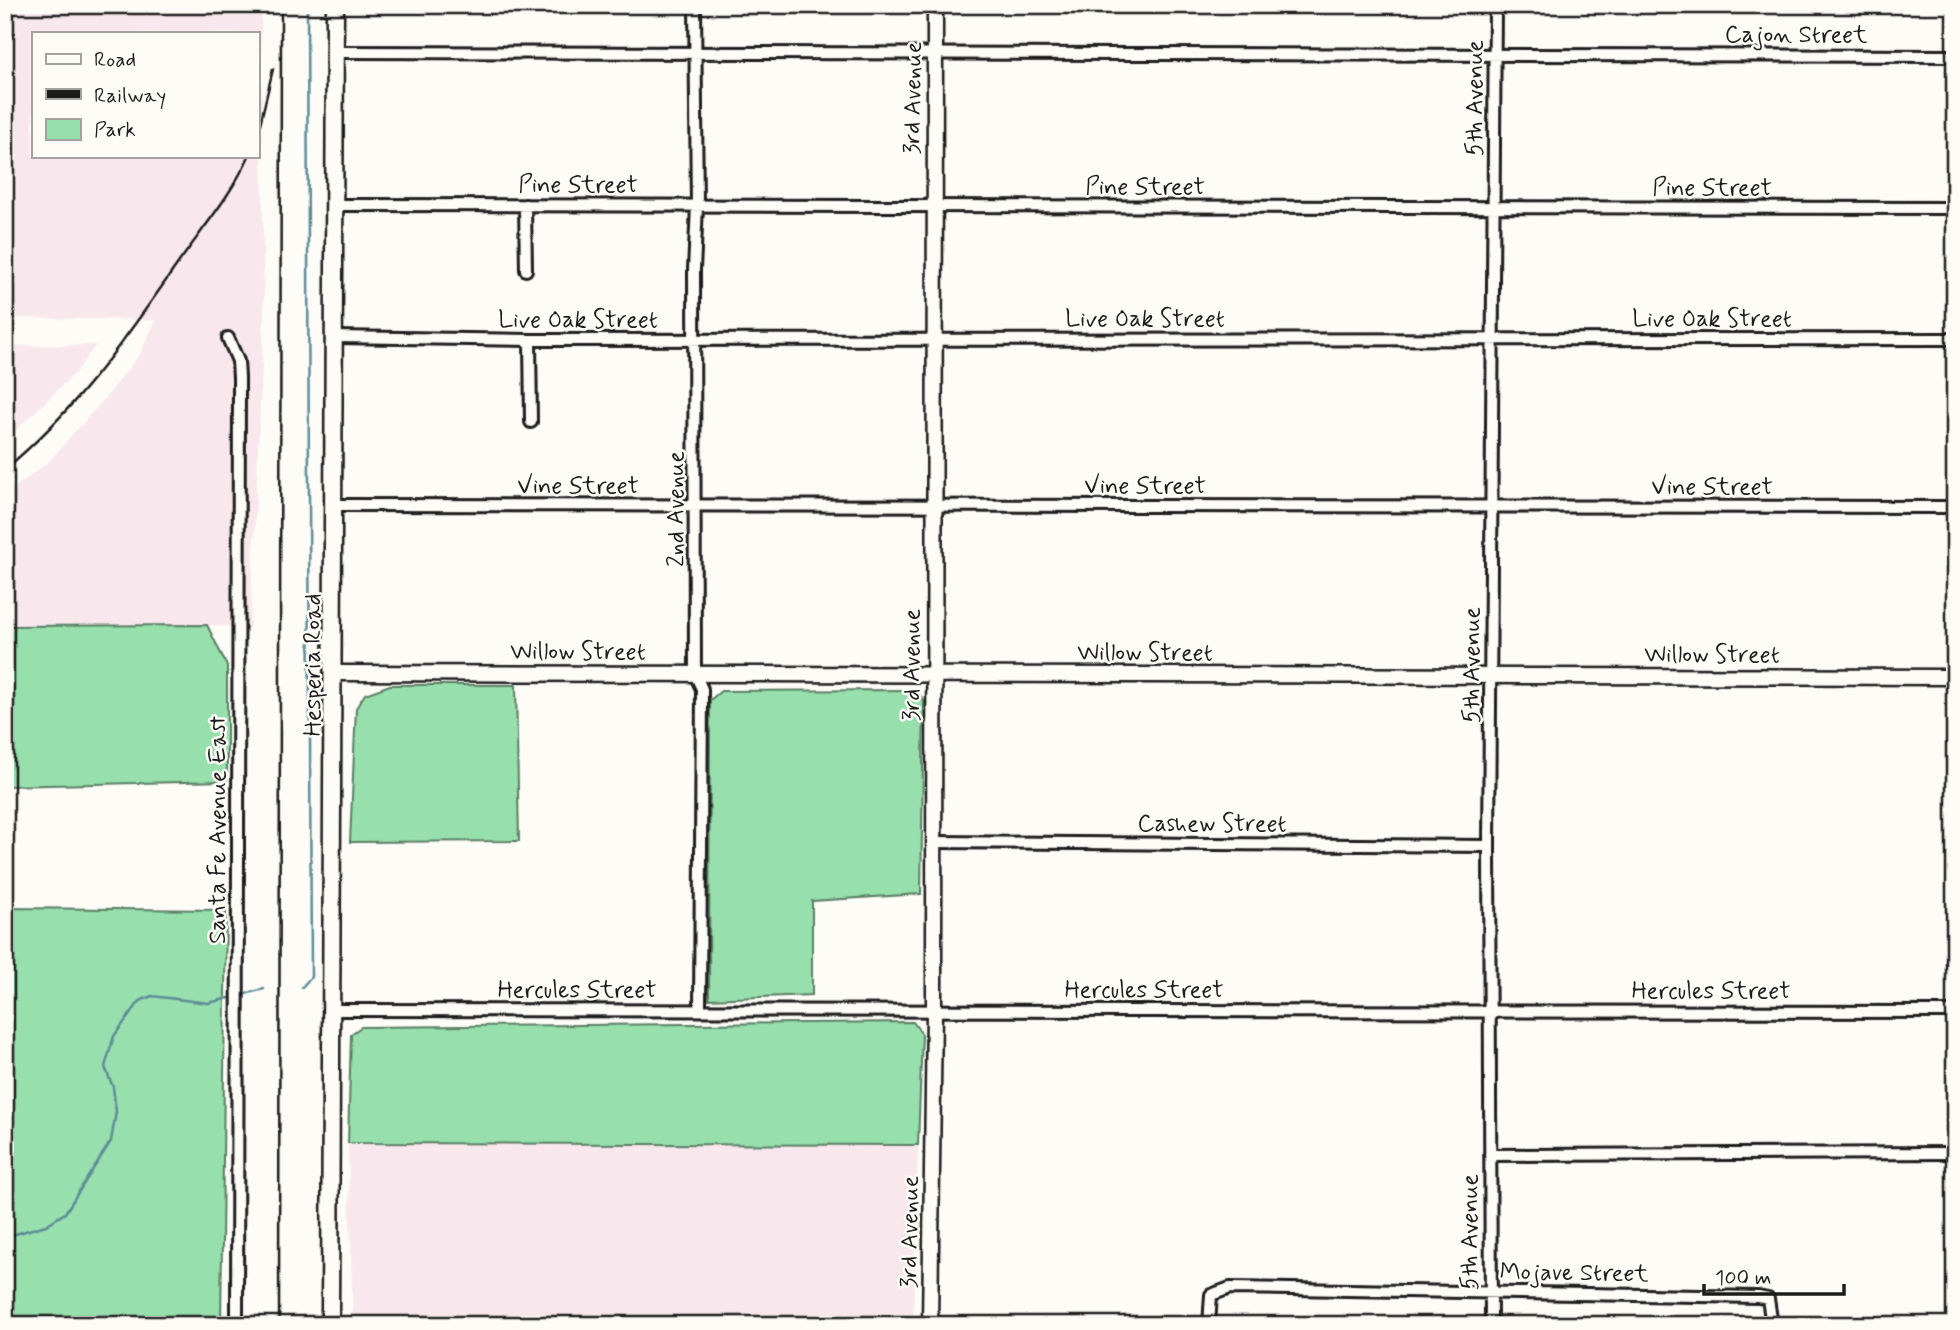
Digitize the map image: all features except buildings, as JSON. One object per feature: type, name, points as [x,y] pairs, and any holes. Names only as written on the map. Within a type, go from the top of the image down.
[{"type":"main road","name":"Hesperia Road","points":[[330,1325],[334,1010],[335,5]]},
{"type":"street","name":"2nd Avenue","points":[[695,5],[695,674],[702,690],[700,1010]]},
{"type":"street","name":"3rd Avenue","points":[[930,1325],[934,1011],[935,5]]},
{"type":"street","name":"5th Avenue","points":[[1491,1325],[1489,846],[1495,5]]},
{"type":"street","name":"Cajon Street","points":[[335,52],[1955,56]]},
{"type":"street","name":"Pine Street","points":[[335,205],[1955,208]]},
{"type":"street","points":[[525,205],[526,270]]},
{"type":"street","name":"Live Oak Street","points":[[334,337],[530,340],[1955,339]]},
{"type":"street","name":"Santa Fe Avenue East","points":[[229,338],[238,361],[239,378],[237,1325]]},
{"type":"street","points":[[530,340],[531,422]]},
{"type":"street","name":"Vine Street","points":[[334,505],[1955,507]]},
{"type":"street","name":"Willow Street","points":[[334,673],[1955,677]]},
{"type":"street","name":"Cashew Street","points":[[934,842],[1489,846]]},
{"type":"street","name":"Hercules Street","points":[[334,1010],[1955,1012]]},
{"type":"street","points":[[1490,1155],[1955,1153]]},
{"type":"street","name":"Mojave Street","points":[[1209,1325],[1211,1295],[1230,1287],[1758,1297],[1768,1299],[1772,1325]]},
{"type":"shaded area","points":[[5,5],[261,5],[264,321],[250,628],[207,625],[5,626],[5,495],[49,461],[106,397],[140,354],[156,320],[5,318]]},
{"type":"shaded area","points":[[96,345],[75,373],[5,441],[5,346]]},
{"type":"shaded area","points":[[348,1143],[918,1145],[913,1325],[353,1325]]},
{"type":"green space","points":[[207,625],[227,666],[227,781],[5,786],[5,626]]},
{"type":"green space","points":[[390,685],[516,685],[519,841],[350,842],[356,708],[365,694]]},
{"type":"green space","points":[[916,690],[924,701],[921,894],[812,901],[812,995],[709,999],[710,700],[721,691]]},
{"type":"green space","points":[[5,908],[226,910],[221,1325],[5,1325]]},
{"type":"green space","points":[[913,1022],[922,1034],[918,1145],[348,1143],[351,1034],[361,1027]]},
{"type":"waterway","points":[[302,987],[311,977],[307,5]]},
{"type":"waterway","points":[[241,995],[264,989]]},
{"type":"waterway","points":[[5,1237],[46,1225],[65,1213],[111,1141],[116,1112],[113,1087],[105,1067],[114,1036],[140,1001],[152,996],[208,1003],[234,997]]},
{"type":"railway","points":[[279,1325],[281,5]]},
{"type":"railway","points":[[259,128],[273,69]]},
{"type":"railway","points":[[5,469],[55,422],[99,372],[217,210],[248,158]]}]
